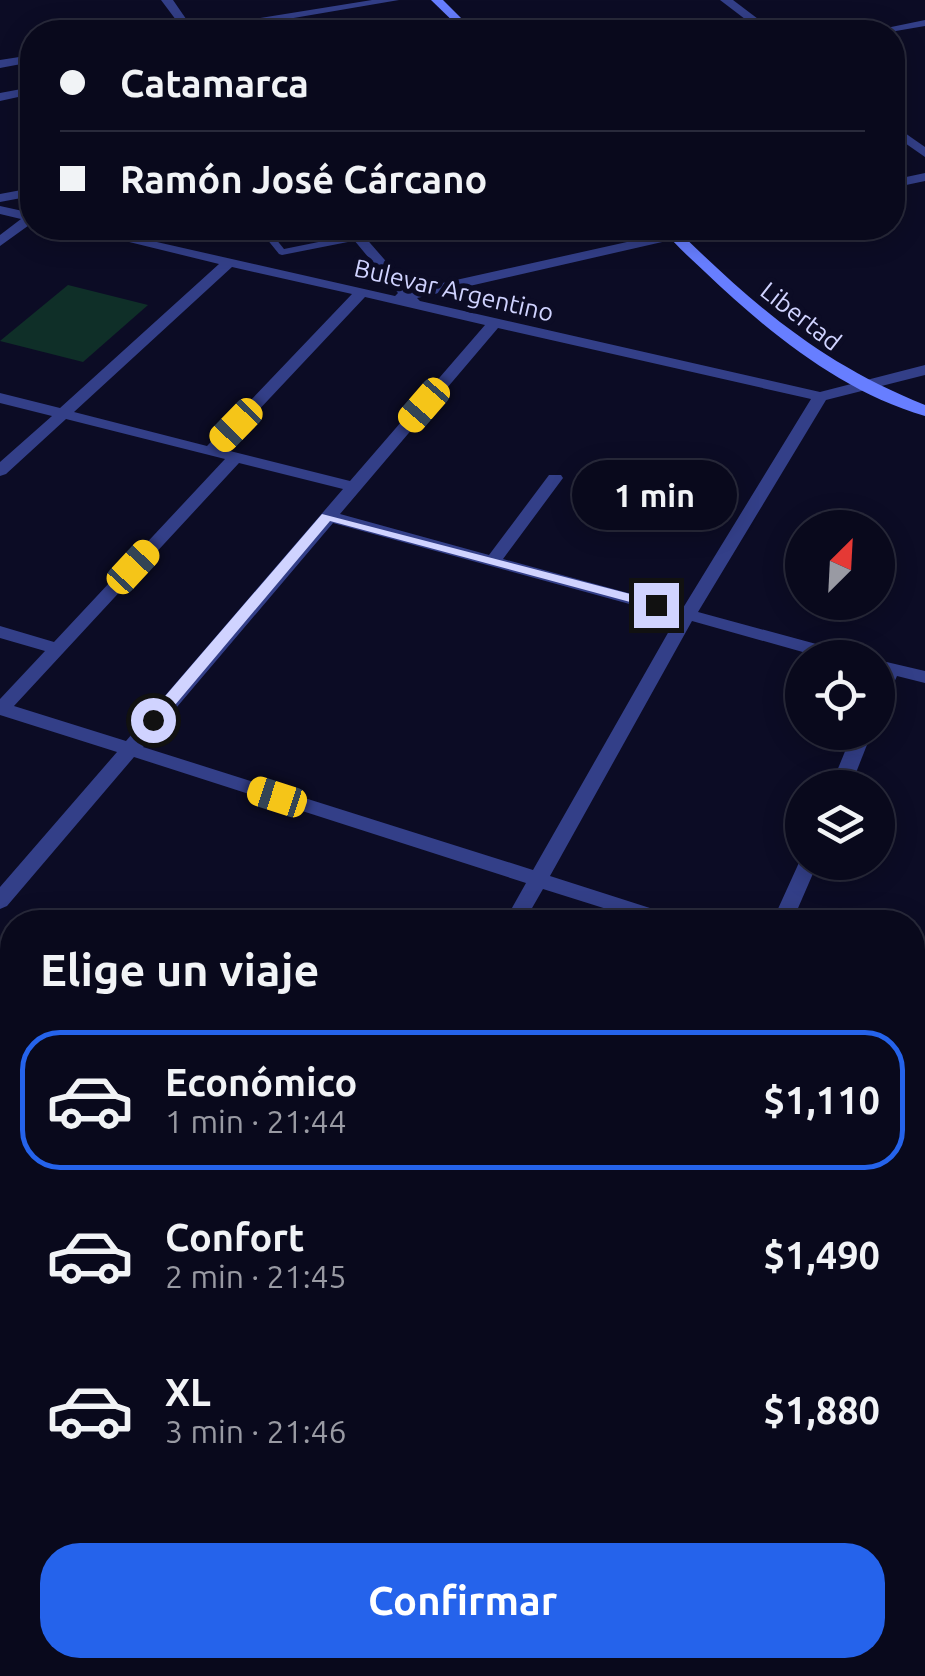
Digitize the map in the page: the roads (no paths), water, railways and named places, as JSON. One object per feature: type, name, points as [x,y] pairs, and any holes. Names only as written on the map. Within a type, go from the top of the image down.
[{"type":"main road","points":[[437,0],[458,20]]},
{"type":"main road","name":"Libertad","points":[[681,240],[782,336],[864,386],[925,411]]},
{"type":"street","points":[[167,0],[183,20]]},
{"type":"street","points":[[267,20],[393,0]]},
{"type":"street","points":[[726,0],[753,20]]},
{"type":"street","points":[[905,138],[925,153]]},
{"type":"street","points":[[0,242],[20,226]]},
{"type":"street","name":"Bulevar Argentino","points":[[132,240],[820,397]]},
{"type":"street","points":[[360,240],[405,300],[636,240]]},
{"type":"street","points":[[0,471],[230,262]]},
{"type":"street","points":[[211,451],[362,292]]},
{"type":"street","points":[[0,901],[494,322]]},
{"type":"street","points":[[521,910],[688,613],[820,397],[925,370]]},
{"type":"street","points":[[0,398],[354,487]]},
{"type":"street","points":[[235,458],[0,708],[633,910]]},
{"type":"street","points":[[492,562],[554,478]]},
{"type":"street","points":[[327,516],[785,640]]},
{"type":"street","points":[[0,632],[56,648]]},
{"type":"street","points":[[895,671],[925,678]]},
{"type":"street","points":[[787,910],[800,880]]},
{"type":"lane","points":[[272,240],[282,252],[325,240]]}]
